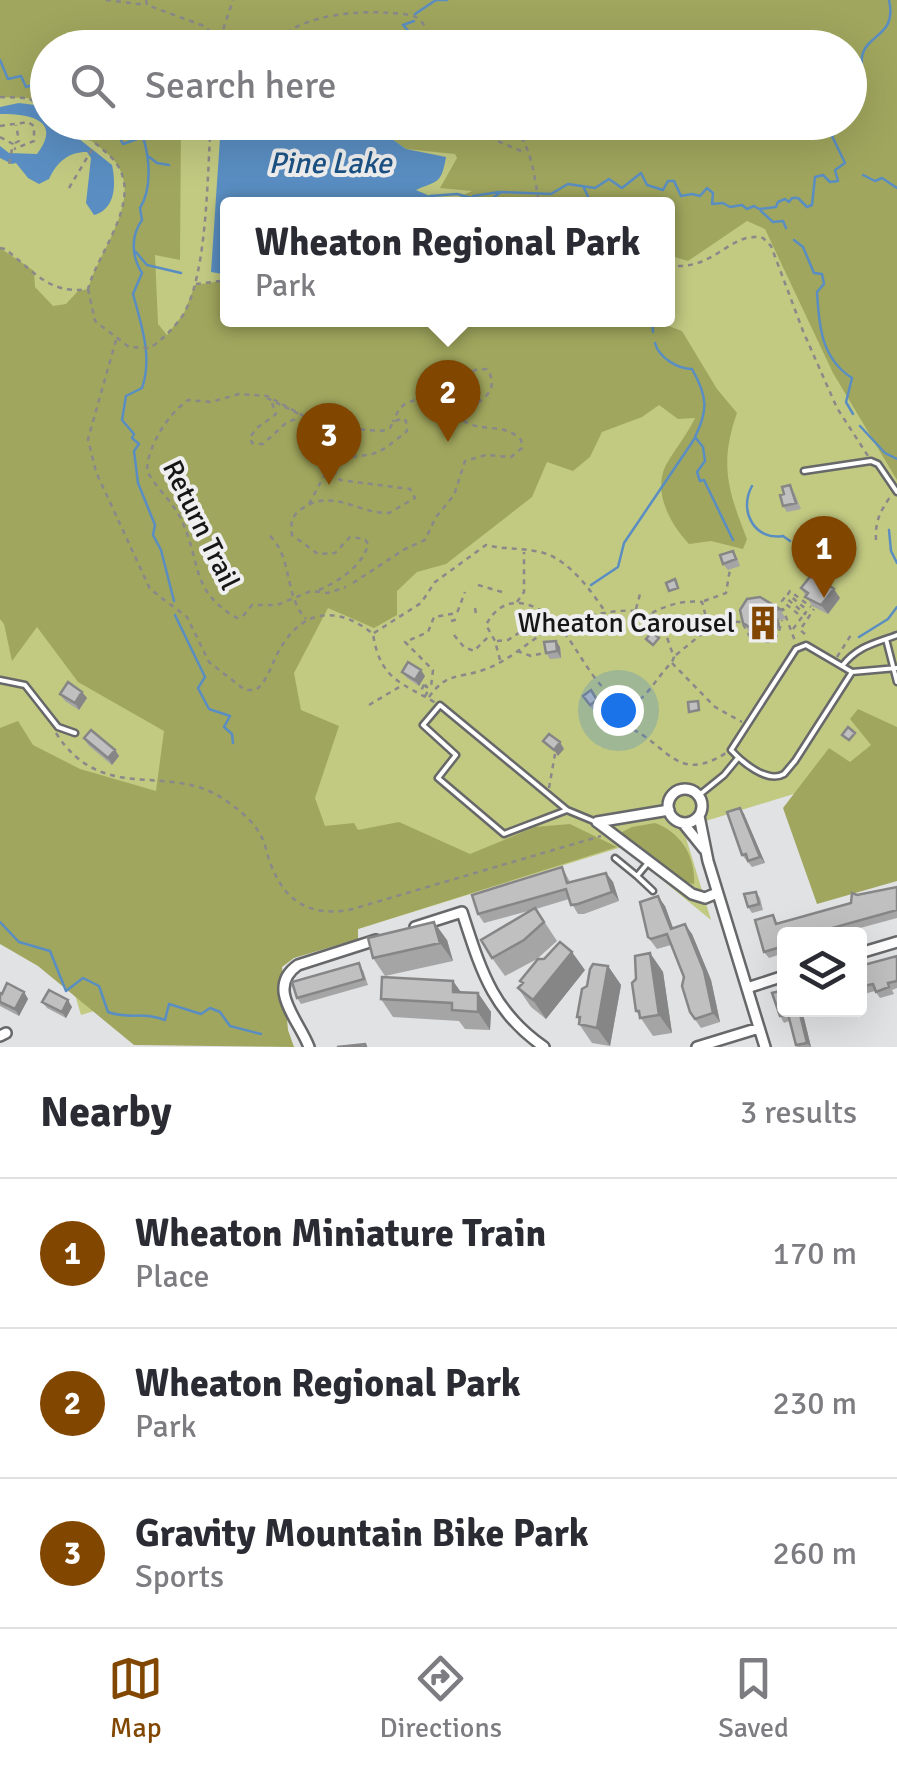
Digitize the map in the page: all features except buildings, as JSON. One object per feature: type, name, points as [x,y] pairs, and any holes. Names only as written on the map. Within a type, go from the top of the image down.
[{"type":"street","points":[[704,848],[668,810],[670,799],[678,791],[689,790],[698,796],[702,806],[698,816],[704,848],[765,1047]]},
{"type":"street","points":[[597,822],[668,810]]},
{"type":"street","points":[[683,823],[698,816]]},
{"type":"street","points":[[597,822],[692,894],[705,898],[718,893]]},
{"type":"street","points":[[409,929],[462,912],[489,990],[514,1023],[544,1047]]},
{"type":"street","points":[[308,1047],[284,997],[282,984],[288,972],[298,965],[392,935]]},
{"type":"street","points":[[867,951],[897,942]]},
{"type":"street","points":[[747,988],[777,978]]},
{"type":"street","points":[[697,1047],[759,1028]]},
{"type":"lane","points":[[804,471],[871,461],[878,464],[896,490]]},
{"type":"lane","points":[[842,666],[854,651],[897,635]]},
{"type":"lane","points":[[886,639],[897,682]]},
{"type":"lane","points":[[852,672],[784,774],[773,777],[762,773],[731,750],[796,649],[806,644],[852,672],[894,669]]},
{"type":"lane","points":[[0,680],[25,685],[58,727],[75,734]]},
{"type":"lane","points":[[567,810],[504,834],[438,778],[456,755],[424,725],[440,706],[567,810],[597,822]]},
{"type":"lane","points":[[698,796],[738,758]]},
{"type":"lane","points":[[615,858],[653,890]]},
{"type":"lane","points":[[637,876],[650,860]]},
{"type":"path","points":[[106,0],[147,2],[208,30]]},
{"type":"path","points":[[220,30],[233,0]]},
{"type":"path","points":[[295,30],[320,17],[356,12],[409,14],[419,19],[424,30]]},
{"type":"path","points":[[0,96],[30,99]]},
{"type":"path","points":[[0,126],[30,123]]},
{"type":"path","points":[[9,165],[19,141],[15,124]]},
{"type":"path","points":[[0,137],[14,148]]},
{"type":"path","points":[[14,148],[32,140]]},
{"type":"path","points":[[89,140],[110,156],[126,183],[119,219],[88,289],[91,314],[116,340],[138,348],[150,348],[167,335],[184,313],[195,285],[209,140]]},
{"type":"path","points":[[495,140],[528,154]]},
{"type":"path","points":[[522,140],[537,183],[538,197]]},
{"type":"path","points":[[69,188],[94,144]]},
{"type":"path","points":[[675,266],[706,263],[744,237],[763,238],[770,246],[837,408],[871,461]]},
{"type":"path","points":[[0,248],[5,248],[51,287],[68,292],[88,289]]},
{"type":"path","points":[[195,285],[220,281]]},
{"type":"path","points":[[116,340],[88,440],[96,472],[150,590],[186,617],[209,662],[245,690],[256,690],[266,682],[280,648],[307,621],[328,614],[340,615],[373,634],[382,667],[402,685],[440,706]]},
{"type":"path","points":[[264,396],[326,428],[372,431],[390,428],[398,408],[405,404],[458,382],[475,370],[487,369],[493,382],[491,390],[482,401],[465,410],[464,421],[474,427],[509,430],[521,440],[522,448],[511,457],[486,456],[465,461],[454,495],[436,517],[425,540],[405,548],[354,583]]},
{"type":"path","name":"Return Trail","points":[[264,396],[239,394],[212,402],[188,400],[168,420],[149,454],[146,471],[180,517],[195,566],[214,605],[237,618],[252,604],[277,605],[295,596]]},
{"type":"path","points":[[264,396],[301,415]]},
{"type":"path","points":[[271,402],[276,414],[257,428],[250,437],[252,443],[263,444],[301,415]]},
{"type":"path","points":[[311,504],[332,461],[386,451],[407,431],[403,418],[393,422]]},
{"type":"path","points":[[295,596],[338,580],[366,554],[368,544],[364,539],[350,537],[328,556],[298,542],[292,535],[291,523],[299,510],[331,499],[382,513],[415,498],[410,489],[365,480],[340,480],[333,469],[338,458]]},
{"type":"path","points":[[876,540],[879,513],[896,490]]},
{"type":"path","points":[[270,536],[279,545],[307,621]]},
{"type":"path","points":[[373,634],[421,603],[435,582],[486,545],[542,553],[569,569],[607,614]]},
{"type":"path","points":[[524,550],[524,592],[531,604]]},
{"type":"path","points":[[650,614],[668,605],[702,602],[726,593],[730,570]]},
{"type":"path","points":[[478,585],[502,592]]},
{"type":"path","points":[[318,590],[338,591],[346,587]]},
{"type":"path","points":[[793,629],[802,617],[782,601],[785,597],[805,614],[808,610],[788,594],[790,591],[813,607],[800,630],[805,634]]},
{"type":"path","points":[[426,698],[428,693],[422,689],[425,682],[426,688],[431,684],[433,670],[406,642],[428,632],[434,618],[456,613],[465,592]]},
{"type":"path","points":[[501,663],[486,625],[490,616],[516,603],[524,592]]},
{"type":"path","points":[[636,610],[640,594]]},
{"type":"path","points":[[603,710],[641,701],[672,660],[704,632],[707,620],[702,602]]},
{"type":"path","points":[[516,603],[544,610],[558,624],[578,648],[591,673],[624,708],[630,728],[652,739],[663,754],[691,766],[712,762],[731,750]]},
{"type":"path","points":[[774,606],[780,612],[783,609],[793,629],[796,649]]},
{"type":"path","points":[[426,698],[439,682],[501,663],[535,636],[558,624],[636,610],[650,614],[662,624],[672,660],[715,707],[746,725]]},
{"type":"path","points":[[745,614],[743,622],[750,637],[762,642],[778,635],[782,620]]},
{"type":"path","points":[[451,621],[459,620]]},
{"type":"path","points":[[707,620],[743,622]]},
{"type":"path","points":[[495,641],[508,640],[525,629],[535,636]]},
{"type":"path","points":[[454,635],[464,648],[474,651],[490,636]]},
{"type":"path","points":[[835,662],[851,636]]},
{"type":"path","points":[[516,650],[531,656],[549,651]]},
{"type":"path","points":[[370,705],[402,685]]},
{"type":"path","points":[[47,716],[70,754],[92,769],[138,780],[195,786],[220,796],[248,818],[262,836],[280,884],[296,902],[323,914],[367,906],[612,832]]},
{"type":"path","points":[[548,794],[556,754]]},
{"type":"green space","points":[[0,0],[897,0],[897,762],[683,828],[711,920],[622,847],[81,1015],[69,974],[0,938]]},
{"type":"green space","points":[[0,0],[897,0],[897,480],[833,373],[765,229],[747,221],[688,261],[675,257],[675,197],[460,197],[472,191],[440,188],[457,158],[455,154],[406,149],[393,140],[867,140],[867,30],[30,30],[30,99],[0,97]]},
{"type":"green space","points":[[91,140],[181,140],[180,260],[155,255],[158,324],[167,335],[184,313],[195,285],[220,281],[220,327],[671,327],[682,331],[717,389],[737,413],[727,463],[731,491],[747,539],[743,549],[711,541],[689,544],[670,518],[662,497],[662,475],[695,418],[678,419],[659,405],[642,417],[602,432],[590,457],[573,471],[547,462],[532,497],[446,564],[417,572],[397,591],[397,615],[374,628],[328,608],[294,673],[301,710],[339,726],[315,798],[325,826],[354,823],[358,830],[399,822],[470,854],[535,827],[570,824],[617,847],[358,929],[358,939],[294,958],[282,967],[288,1030],[294,1047],[134,1045],[38,966],[0,944],[0,728],[18,721],[33,745],[80,769],[156,791],[164,731],[78,682],[37,627],[12,661],[0,619],[0,248],[34,271],[35,287],[53,306],[66,304],[78,291],[88,289],[118,222],[125,188],[111,157]]},
{"type":"green space","points":[[858,709],[897,727],[897,881],[817,904],[783,808],[829,748],[850,762],[871,745],[850,719]]},
{"type":"green space","points":[[655,823],[672,832],[685,846],[694,884],[684,882],[620,833]]},
{"type":"water","points":[[30,104],[30,117],[0,114],[0,107]]},
{"type":"water","points":[[80,140],[112,165],[113,195],[107,207],[94,215],[86,203],[91,158],[87,152],[64,159],[49,179],[39,184],[16,163],[0,158],[0,146],[9,153],[37,154],[44,142]]},
{"type":"water","name":"Pine Lake","points":[[220,140],[393,140],[406,149],[446,157],[437,180],[416,190],[428,197],[220,197],[220,274],[211,272]]},
{"type":"waterway","points":[[415,14],[436,0],[447,0]]},
{"type":"waterway","points":[[867,46],[886,27],[889,0]]},
{"type":"waterway","points":[[408,30],[403,25],[414,21]]},
{"type":"waterway","points":[[0,60],[8,79],[21,76],[26,87],[30,86]]},
{"type":"waterway","points":[[121,140],[123,144],[134,140]]},
{"type":"waterway","points":[[144,140],[149,174],[134,247],[142,273],[133,294],[145,341],[146,364],[142,388],[126,396],[122,420],[139,444],[134,451],[138,483],[155,525],[153,535],[161,550],[174,601]]},
{"type":"waterway","points":[[494,197],[501,192],[551,194],[568,184],[595,188],[609,179],[622,188],[641,173],[647,185],[663,190],[668,181],[674,181],[681,196],[700,196],[707,188],[713,193],[712,204],[759,209],[798,198],[807,207],[812,205],[815,177],[823,175],[830,182],[838,181],[835,170],[845,163],[834,140]]},
{"type":"waterway","points":[[148,156],[169,165]]},
{"type":"waterway","points":[[863,175],[875,181],[882,178],[897,188]]},
{"type":"waterway","points":[[584,188],[588,197]]},
{"type":"waterway","points":[[473,196],[499,192]]},
{"type":"waterway","points":[[430,196],[468,197]]},
{"type":"waterway","points":[[761,211],[773,222],[783,221],[786,228]]},
{"type":"waterway","points":[[794,240],[803,247],[814,273],[822,274],[824,284],[817,292],[821,329],[834,361],[852,378],[846,402],[853,414]]},
{"type":"waterway","points":[[135,251],[147,265],[181,273]]},
{"type":"waterway","points":[[653,327],[653,332]]},
{"type":"waterway","points":[[655,343],[670,362],[692,369],[701,388],[704,411],[695,437],[703,447],[705,461],[697,472],[733,540]]},
{"type":"waterway","points":[[860,426],[885,453],[897,459]]},
{"type":"waterway","points":[[591,585],[618,567],[624,543],[695,438]]},
{"type":"waterway","points":[[752,486],[747,505],[752,522],[764,534],[783,536],[790,541]]},
{"type":"waterway","points":[[889,530],[891,551],[897,563]]},
{"type":"waterway","points":[[859,637],[888,619],[897,607]]},
{"type":"waterway","points":[[175,615],[205,677],[198,688],[209,709],[230,716],[224,727],[232,734],[233,743]]},
{"type":"waterway","points":[[0,922],[19,942],[50,951],[66,991],[83,978],[99,986],[108,1012],[165,1020],[169,1004],[201,1014],[210,1008],[220,1012],[230,1026],[261,1034]]},
{"type":"place","name":"Wheaton Regional Park","points":[[448,442]]},
{"type":"place","name":"Gravity Mountain Bike Park","points":[[329,485]]},
{"type":"place","name":"Wheaton Miniature Train","points":[[824,598]]},
{"type":"place","name":"Wheaton Carousel","points":[[763,623]]}]
